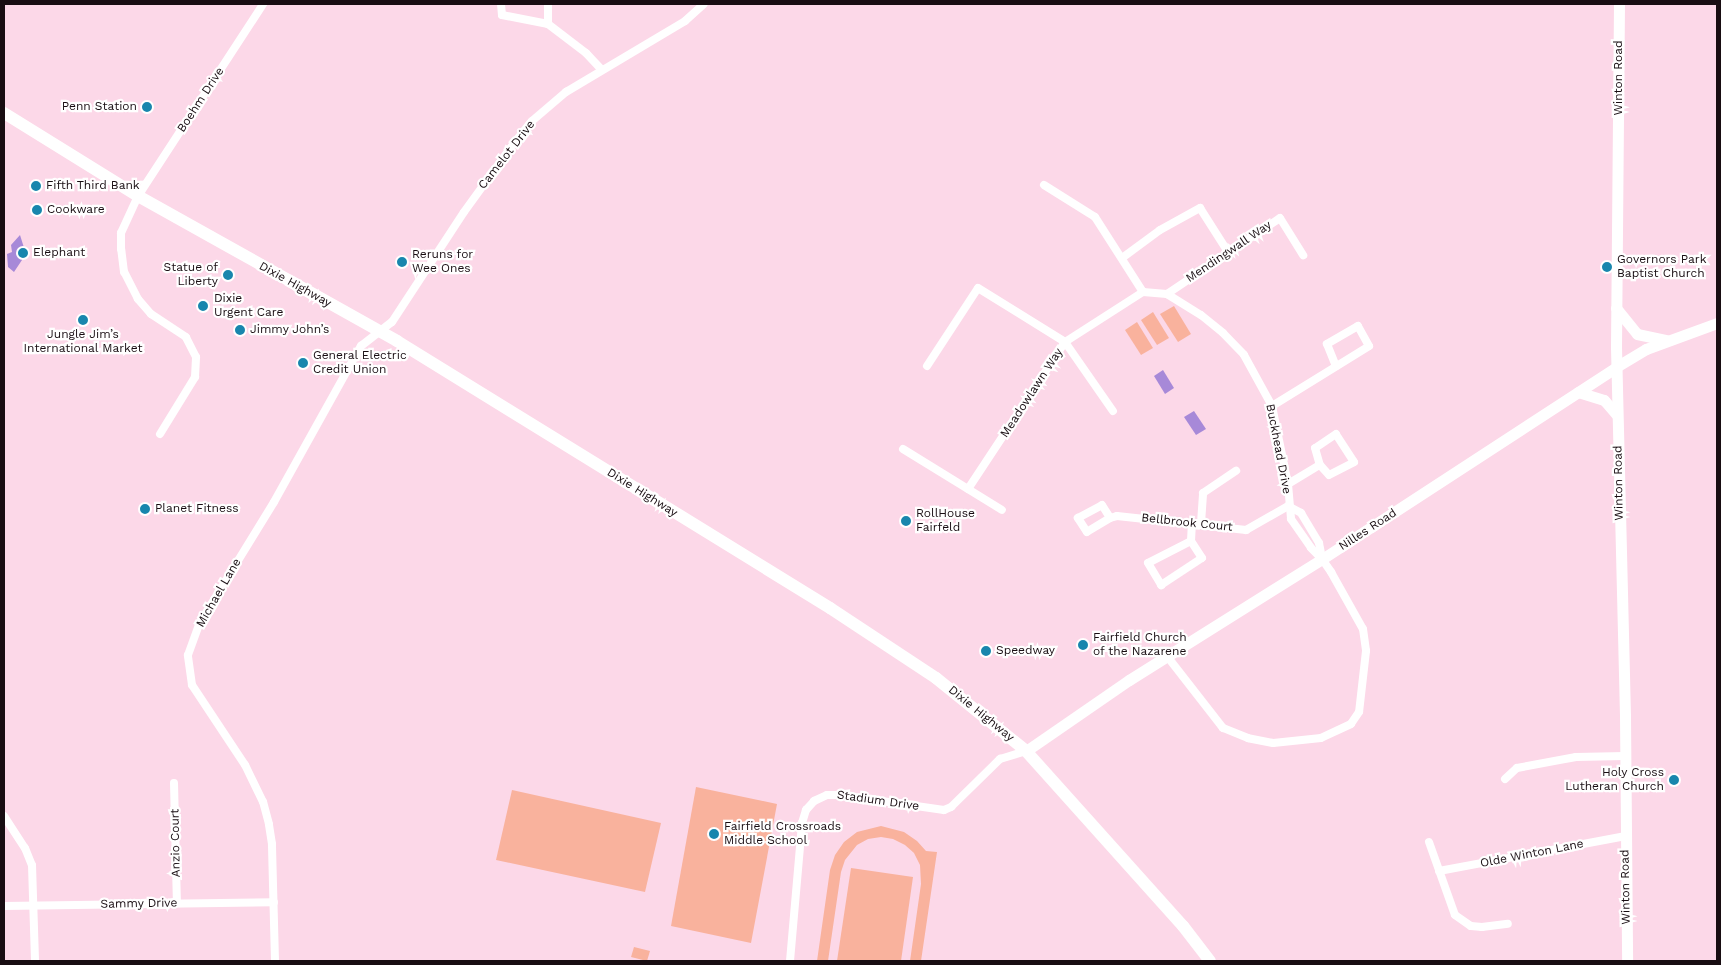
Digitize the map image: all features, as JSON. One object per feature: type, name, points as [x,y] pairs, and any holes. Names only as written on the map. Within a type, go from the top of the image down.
[{"type":"main road","name":"Dixie Highway","points":[[4,113],[138,196],[411,349],[936,678],[1026,751],[1183,926],[1210,961]]},
{"type":"street","name":"Boehm Drive","points":[[160,434],[195,377],[197,366],[194,352],[186,337],[151,314],[142,305],[124,272],[121,233],[138,196],[263,4]]},
{"type":"street","points":[[501,4],[502,15],[548,24],[586,53],[601,69]]},
{"type":"street","points":[[548,4],[548,24]]},
{"type":"street","name":"Camelot Drive","points":[[378,332],[392,322],[464,212],[526,127],[555,101],[601,69],[685,21],[704,4]]},
{"type":"street","name":"Winton Road","points":[[1619,4],[1616,367],[1625,756],[1627,961]]},
{"type":"street","points":[[928,366],[978,288],[1065,342],[1143,292],[1095,217],[1044,185]]},
{"type":"street","points":[[1122,258],[1160,230],[1200,208],[1228,252]]},
{"type":"street","name":"Mendingwall Way","points":[[1167,294],[1280,218],[1303,256]]},
{"type":"street","name":"Buckhead Drive","points":[[1143,292],[1167,294],[1201,315],[1223,333],[1244,355],[1272,406],[1288,484],[1288,506],[1301,513],[1319,543],[1322,559],[1363,629],[1366,651],[1359,712],[1351,724],[1321,738],[1273,743],[1248,738],[1223,728],[1166,656]]},
{"type":"street","points":[[1616,308],[1637,334],[1668,340]]},
{"type":"street","name":"Nilles Road","points":[[1026,751],[1166,656],[1322,559],[1616,367],[1646,349],[1717,323]]},
{"type":"street","points":[[1272,406],[1369,346],[1358,326],[1327,344],[1336,366]]},
{"type":"street","name":"Michael Lane","points":[[275,961],[272,844],[263,802],[245,765],[192,684],[188,655],[199,624],[274,502],[362,346],[378,332]]},
{"type":"street","name":"Meadowlawn Way","points":[[968,489],[1065,342],[1113,412]]},
{"type":"street","points":[[1578,392],[1604,400],[1617,415]]},
{"type":"street","points":[[1336,434],[1354,462],[1329,475],[1320,464],[1316,448],[1336,434]]},
{"type":"street","points":[[903,449],[1002,510]]},
{"type":"street","points":[[1288,484],[1320,464]]},
{"type":"street","points":[[1201,523],[1203,493],[1236,471]]},
{"type":"street","name":"Bellbrook Court","points":[[1110,518],[1117,516],[1192,522],[1246,530],[1288,506]]},
{"type":"street","points":[[1191,541],[1148,563],[1161,585],[1202,558],[1191,541],[1192,522]]},
{"type":"street","name":"Stadium Drive","points":[[790,961],[802,823],[806,810],[814,801],[827,796],[840,795],[944,810],[951,807],[1000,759],[1026,751]]},
{"type":"street","points":[[1505,779],[1517,768],[1576,757],[1625,756]]},
{"type":"street","name":"Anzio Court","points":[[174,783],[177,904]]},
{"type":"street","points":[[4,816],[25,848],[32,865],[35,961]]},
{"type":"street","name":"Olde Winton Lane","points":[[1439,871],[1626,836]]},
{"type":"street","points":[[1429,842],[1454,915],[1462,922],[1482,927],[1508,924]]},
{"type":"street","name":"Sammy Drive","points":[[4,906],[274,902]]},
{"type":"shaded area","points":[[20,235],[26,254],[14,272],[8,267],[7,254],[12,252],[11,245]]},
{"type":"shaded area","points":[[1174,306],[1191,334],[1178,342],[1160,314]]},
{"type":"shaded area","points":[[1153,312],[1169,338],[1157,345],[1141,320]]},
{"type":"shaded area","points":[[1137,322],[1153,348],[1141,355],[1125,330]]},
{"type":"shaded area","points":[[1163,370],[1174,388],[1165,394],[1154,376]]},
{"type":"shaded area","points":[[1194,411],[1206,429],[1196,435],[1184,417]]},
{"type":"shaded area","points":[[696,787],[777,804],[751,943],[671,926]]},
{"type":"shaded area","points":[[512,790],[661,823],[645,892],[496,860]]},
{"type":"shaded area","points":[[881,826],[904,832],[917,841],[926,851],[937,852],[921,961],[910,961],[921,884],[920,865],[914,853],[905,845],[893,839],[881,837],[868,839],[857,845],[845,860],[841,872],[828,961],[817,961],[830,870],[835,855],[844,842],[857,832]]},
{"type":"shaded area","points":[[851,868],[913,877],[901,961],[837,961]]},
{"type":"shaded area","points":[[634,947],[650,951],[647,961],[631,957]]},
{"type":"place","name":"Penn Station","points":[[147,107]]},
{"type":"place","name":"Fifth Third Bank","points":[[36,186]]},
{"type":"place","name":"Cookware","points":[[37,210]]},
{"type":"place","name":"Elephant","points":[[23,253]]},
{"type":"place","name":"Reruns for Wee Ones","points":[[402,262]]},
{"type":"place","name":"Governors Park Baptist Church","points":[[1607,267]]},
{"type":"place","name":"Statue of Liberty","points":[[228,275]]},
{"type":"place","name":"Dixie Urgent Care","points":[[203,306]]},
{"type":"place","name":"Jungle Jim’s International Market","points":[[83,320]]},
{"type":"place","name":"Jimmy John’s","points":[[240,330]]},
{"type":"place","name":"General Electric Credit Union","points":[[303,363]]},
{"type":"place","name":"Planet Fitness","points":[[145,509]]},
{"type":"place","name":"RollHouse Fairfeld","points":[[906,521]]},
{"type":"place","name":"Fairfield Church of the Nazarene","points":[[1083,645]]},
{"type":"place","name":"Speedway","points":[[986,651]]},
{"type":"place","name":"Holy Cross Lutheran Church","points":[[1674,780]]},
{"type":"place","name":"Fairfield Crossroads Middle School","points":[[714,834]]}]
